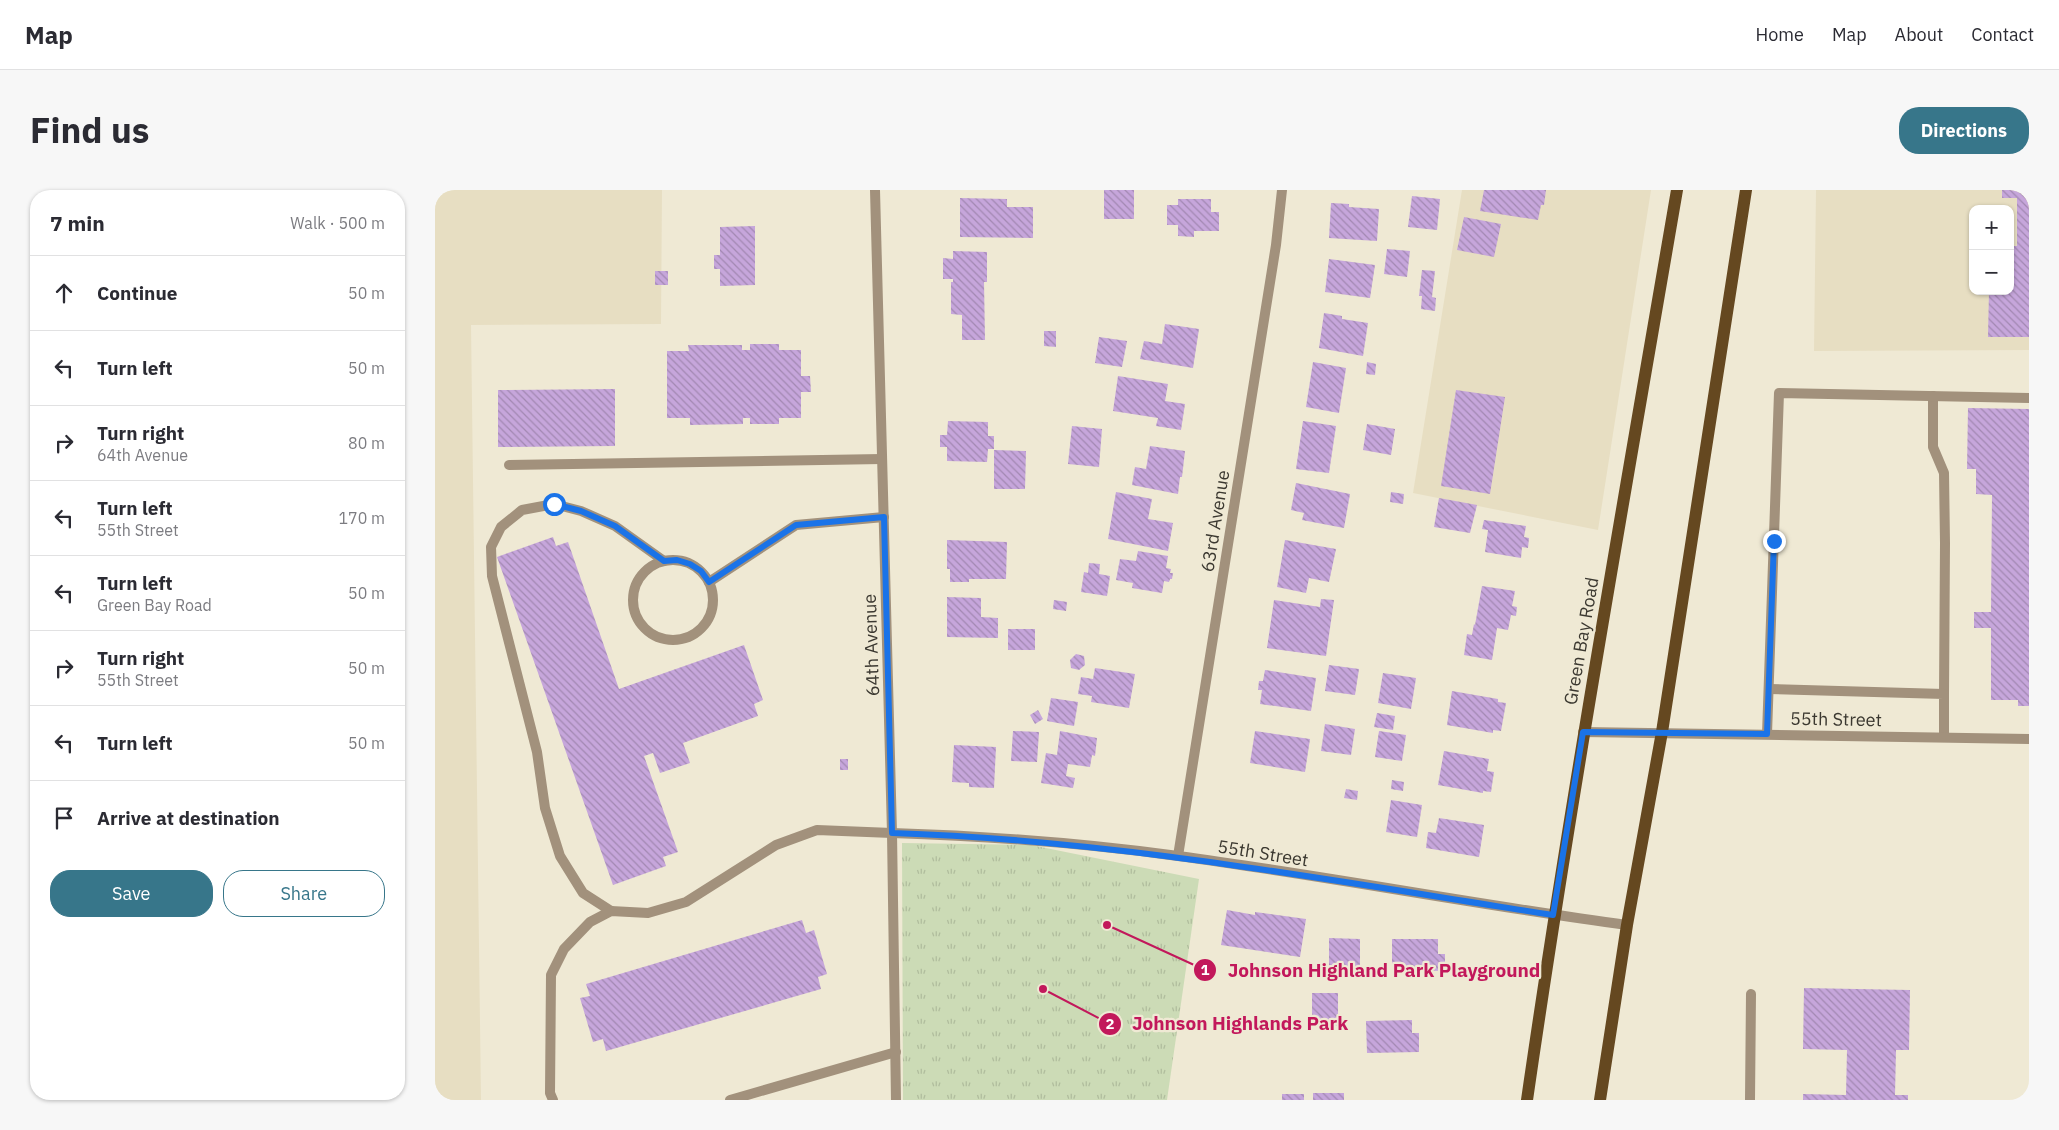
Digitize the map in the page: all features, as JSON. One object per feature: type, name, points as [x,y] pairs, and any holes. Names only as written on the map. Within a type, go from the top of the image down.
[{"type":"main road","name":"Green Bay Road","points":[[1527,1100],[1553,915],[1583,732],[1677,190]]},
{"type":"main road","points":[[1600,1100],[1627,925],[1662,732],[1746,190]]},
{"type":"street","name":"64th Avenue","points":[[875,190],[892,833],[896,1100]]},
{"type":"street","name":"63rd Avenue","points":[[1178,856],[1276,245],[1281,190]]},
{"type":"street","points":[[1767,734],[1779,393],[2029,398]]},
{"type":"street","points":[[1933,396],[1933,447],[1944,473],[1944,737]]},
{"type":"street","points":[[509,465],[882,459]]},
{"type":"street","points":[[553,1100],[551,1093],[551,975],[564,949],[590,922],[611,911],[583,893],[561,856],[545,808],[537,752],[491,576],[491,547],[501,528],[522,510],[554,504],[581,511],[615,526],[664,561]]},
{"type":"street","points":[[709,582],[796,525],[884,517]]},
{"type":"street","points":[[677,560],[690,564],[701,571],[709,582],[713,594],[713,607],[708,620],[700,630],[682,638],[662,638],[650,633],[641,624],[635,612],[633,599],[635,586],[642,574],[652,566],[664,561],[677,560]]},
{"type":"street","points":[[1769,689],[1944,694]]},
{"type":"street","name":"55th Street","points":[[1583,732],[2029,739]]},
{"type":"street","name":"55th Street","points":[[611,911],[647,913],[686,902],[776,845],[817,830],[1027,840],[1178,856],[1627,925]]},
{"type":"street","points":[[1750,1100],[1751,994]]},
{"type":"street","points":[[730,1100],[896,1052]]},
{"type":"shaded area","points":[[435,190],[662,190],[661,324],[471,325],[481,1100],[435,1100]]},
{"type":"shaded area","points":[[1462,190],[1651,190],[1598,530],[1413,493]]},
{"type":"shaded area","points":[[1816,190],[2029,190],[2029,350],[1814,351]]},
{"type":"green space","points":[[902,843],[1031,845],[1199,879],[1167,1100],[903,1100]]},
{"type":"building","points":[[1104,190],[1134,190],[1134,219],[1104,219]]},
{"type":"building","points":[[1484,190],[1546,190],[1544,205],[1541,205],[1538,220],[1480,211]]},
{"type":"building","points":[[2002,190],[2029,190],[2029,337],[1988,337],[1989,295],[2014,295],[2014,246],[2017,246],[2017,198],[2002,198]]},
{"type":"building","points":[[1412,196],[1440,199],[1437,230],[1408,227]]},
{"type":"building","points":[[960,198],[1007,199],[1007,207],[1033,207],[1033,238],[960,237]]},
{"type":"building","points":[[1178,199],[1211,199],[1211,212],[1219,212],[1219,231],[1194,231],[1194,237],[1178,236],[1178,225],[1167,225],[1167,205],[1178,205]]},
{"type":"building","points":[[1331,203],[1349,204],[1349,207],[1379,209],[1377,241],[1329,238]]},
{"type":"building","points":[[1464,217],[1501,224],[1494,257],[1457,250]]},
{"type":"building","points":[[755,226],[755,285],[720,286],[720,269],[714,269],[714,255],[720,255],[720,227]]},
{"type":"building","points":[[1387,249],[1410,251],[1407,277],[1384,274]]},
{"type":"building","points":[[953,251],[987,252],[987,282],[984,282],[985,340],[962,340],[962,315],[951,314],[951,282],[953,282],[953,279],[943,279],[943,258],[953,259]]},
{"type":"building","points":[[1329,259],[1375,265],[1370,298],[1325,292]]},
{"type":"building","points":[[1422,270],[1435,271],[1432,297],[1436,298],[1435,311],[1421,309],[1422,296],[1419,296]]},
{"type":"building","points":[[655,271],[668,271],[668,285],[655,285]]},
{"type":"building","points":[[1324,313],[1342,316],[1342,319],[1368,323],[1363,356],[1319,348]]},
{"type":"building","points":[[1165,324],[1199,329],[1193,368],[1140,359],[1144,341],[1162,344]]},
{"type":"building","points":[[1044,331],[1056,331],[1056,347],[1044,346]]},
{"type":"building","points":[[1099,337],[1127,341],[1122,367],[1095,363]]},
{"type":"building","points":[[750,344],[779,344],[779,350],[801,350],[801,376],[810,376],[811,392],[801,392],[801,418],[779,418],[779,424],[750,424],[750,418],[743,418],[743,424],[690,425],[690,418],[667,418],[667,351],[689,351],[688,345],[742,345],[742,350],[750,350]]},
{"type":"building","points":[[1313,362],[1346,368],[1339,413],[1306,407]]},
{"type":"building","points":[[1367,362],[1376,364],[1375,375],[1366,374]]},
{"type":"building","points":[[1118,376],[1168,384],[1165,401],[1185,404],[1181,430],[1156,426],[1158,418],[1113,411]]},
{"type":"building","points":[[615,389],[615,446],[498,447],[498,390]]},
{"type":"building","points":[[1456,390],[1505,397],[1490,494],[1441,486]]},
{"type":"building","points":[[1968,408],[2029,409],[2029,706],[2018,706],[2018,700],[1991,700],[1991,628],[1974,628],[1974,612],[1991,612],[1992,495],[1976,494],[1976,469],[1967,469]]},
{"type":"building","points":[[948,421],[988,422],[988,436],[994,436],[994,449],[988,449],[987,462],[947,461],[947,447],[940,447],[940,435],[947,435]]},
{"type":"building","points":[[1303,421],[1336,426],[1329,473],[1296,469]]},
{"type":"building","points":[[1367,424],[1395,429],[1391,455],[1363,450]]},
{"type":"building","points":[[1072,426],[1102,429],[1099,467],[1068,464]]},
{"type":"building","points":[[1150,446],[1185,451],[1178,494],[1132,485],[1135,467],[1146,469]]},
{"type":"building","points":[[994,450],[1026,451],[1025,489],[994,489]]},
{"type":"building","points":[[1296,483],[1350,494],[1344,528],[1302,520],[1304,513],[1291,510]]},
{"type":"building","points":[[1116,492],[1152,499],[1148,519],[1173,523],[1168,551],[1108,539]]},
{"type":"building","points":[[1391,492],[1404,494],[1403,504],[1390,502]]},
{"type":"building","points":[[1439,498],[1477,505],[1470,533],[1434,527]]},
{"type":"building","points":[[1484,520],[1526,526],[1524,537],[1529,538],[1528,548],[1522,547],[1521,558],[1485,552],[1488,530],[1482,529]]},
{"type":"building","points":[[553,537],[556,546],[568,542],[619,689],[744,645],[763,700],[754,704],[758,716],[683,743],[690,763],[660,773],[653,753],[644,756],[678,852],[663,857],[666,866],[613,885],[497,557]]},
{"type":"building","points":[[947,540],[1007,542],[1006,579],[969,579],[969,582],[950,582],[950,569],[947,569]]},
{"type":"building","points":[[1285,540],[1336,549],[1329,582],[1309,578],[1306,593],[1277,587]]},
{"type":"building","points":[[1138,551],[1168,556],[1166,568],[1171,569],[1170,573],[1173,573],[1172,579],[1169,582],[1164,581],[1162,593],[1132,588],[1133,583],[1116,580],[1120,559],[1136,561]]},
{"type":"building","points":[[1089,563],[1100,564],[1099,574],[1110,576],[1107,596],[1081,592],[1084,572],[1088,573]]},
{"type":"building","points":[[1482,586],[1515,591],[1512,606],[1517,607],[1516,616],[1511,615],[1508,630],[1497,628],[1492,660],[1464,655],[1467,634],[1472,635],[1475,625]]},
{"type":"building","points":[[947,597],[981,598],[981,617],[998,618],[998,638],[947,637]]},
{"type":"building","points":[[1321,599],[1334,600],[1326,656],[1267,648],[1274,600],[1320,607]]},
{"type":"building","points":[[1054,600],[1067,602],[1066,611],[1053,609]]},
{"type":"building","points":[[1008,629],[1035,629],[1035,650],[1008,650]]},
{"type":"building","points":[[1076,654],[1084,656],[1085,665],[1079,670],[1071,668],[1070,660]]},
{"type":"building","points":[[1329,665],[1359,669],[1355,695],[1325,691]]},
{"type":"building","points":[[1095,668],[1135,674],[1129,708],[1091,702],[1092,696],[1078,694],[1081,677],[1093,679]]},
{"type":"building","points":[[1265,670],[1316,678],[1311,711],[1260,704],[1262,690],[1258,690],[1259,681],[1263,681]]},
{"type":"building","points":[[1383,673],[1416,678],[1411,709],[1378,703]]},
{"type":"building","points":[[1452,691],[1498,699],[1498,702],[1506,703],[1501,731],[1493,730],[1493,733],[1447,725]]},
{"type":"building","points":[[1051,698],[1078,702],[1074,726],[1047,721]]},
{"type":"building","points":[[1038,710],[1043,719],[1035,724],[1030,715]]},
{"type":"building","points":[[1377,713],[1395,716],[1393,730],[1374,727]]},
{"type":"building","points":[[1325,724],[1355,729],[1351,755],[1321,751]]},
{"type":"building","points":[[1013,731],[1039,732],[1037,762],[1011,761]]},
{"type":"building","points":[[1060,731],[1097,738],[1095,756],[1092,755],[1090,767],[1068,764],[1066,776],[1075,778],[1073,788],[1041,783],[1046,753],[1057,755]]},
{"type":"building","points":[[1255,731],[1310,739],[1305,772],[1250,763]]},
{"type":"building","points":[[1379,731],[1406,735],[1402,761],[1375,757]]},
{"type":"building","points":[[954,745],[996,747],[994,788],[969,787],[969,783],[952,782]]},
{"type":"building","points":[[1444,751],[1489,759],[1487,771],[1494,772],[1491,792],[1483,791],[1483,793],[1438,785]]},
{"type":"building","points":[[840,759],[848,759],[848,770],[840,770]]},
{"type":"building","points":[[1392,780],[1404,782],[1403,791],[1391,789]]},
{"type":"building","points":[[1346,789],[1358,791],[1357,800],[1344,798]]},
{"type":"building","points":[[1391,800],[1422,805],[1417,837],[1386,832]]},
{"type":"building","points":[[1439,818],[1484,825],[1479,857],[1426,848],[1428,832],[1436,833]]},
{"type":"building","points":[[1227,910],[1255,915],[1255,912],[1306,919],[1300,957],[1221,945]]},
{"type":"building","points":[[802,920],[806,933],[814,930],[827,974],[818,977],[821,989],[606,1051],[603,1039],[593,1042],[580,998],[590,996],[586,984]]},
{"type":"building","points":[[1329,938],[1360,939],[1360,969],[1329,969]]},
{"type":"building","points":[[1392,939],[1438,939],[1438,954],[1445,954],[1445,971],[1392,970]]},
{"type":"building","points":[[1804,988],[1910,990],[1909,1050],[1896,1050],[1895,1095],[1908,1095],[1908,1100],[1803,1100],[1803,1094],[1846,1095],[1847,1050],[1803,1049]]},
{"type":"building","points":[[1312,993],[1338,993],[1338,1026],[1312,1026]]},
{"type":"building","points":[[1412,1020],[1412,1033],[1419,1033],[1419,1052],[1367,1053],[1366,1021]]},
{"type":"building","points":[[1313,1093],[1344,1093],[1344,1100],[1313,1100]]},
{"type":"building","points":[[1282,1094],[1304,1094],[1304,1100],[1282,1100]]},
{"type":"place","name":"Johnson Highland Park Playground","points":[[1107,925]]},
{"type":"place","name":"Johnson Highlands Park","points":[[1043,989]]},
{"type":"route","points":[[554,504],[581,511],[615,526],[664,561],[677,560],[690,564],[701,571],[709,582],[796,525],[884,517],[892,833],[951,834],[1027,840],[1178,856],[1553,915],[1583,732],[1767,734],[1774,541]]}]
